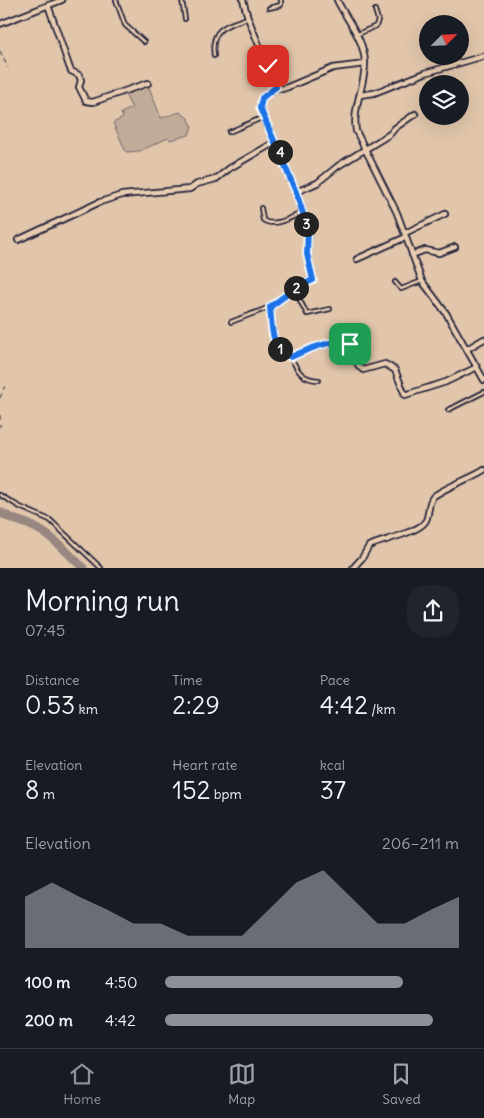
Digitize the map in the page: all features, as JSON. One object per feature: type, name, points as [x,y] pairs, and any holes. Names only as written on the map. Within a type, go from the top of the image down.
[{"type":"street","points":[[0,24],[62,0]]},
{"type":"street","points":[[243,0],[248,18],[276,87],[282,89],[333,68],[365,64]]},
{"type":"street","points":[[337,0],[358,34],[365,64],[354,124],[364,150],[397,213],[422,281],[446,313],[484,380]]},
{"type":"street","points":[[48,5],[71,71],[79,75],[81,80],[79,87],[86,101],[93,102],[148,83]]},
{"type":"street","points":[[360,95],[374,94],[425,73],[484,56]]},
{"type":"street","points":[[276,87],[262,98],[260,102],[264,117],[296,192],[308,229],[307,254],[313,280],[294,289],[270,307],[272,332],[282,352],[291,357],[316,347],[342,340],[347,342],[352,348],[359,367],[363,370],[385,364],[395,370],[405,395],[446,382],[477,367]]},
{"type":"street","points":[[296,192],[317,182],[338,166],[390,134],[395,128],[415,114]]},
{"type":"street","points":[[18,240],[100,202],[122,195],[190,189],[198,184],[216,179],[230,168],[275,142]]},
{"type":"street","points":[[357,259],[444,214]]},
{"type":"street","points":[[412,255],[425,250],[439,254],[455,248]]},
{"type":"street","points":[[467,349],[484,339]]},
{"type":"street","points":[[353,568],[369,546],[418,528],[425,522],[433,498],[442,491],[469,480],[484,470]]},
{"type":"lane","points":[[116,0],[125,24],[144,42]]},
{"type":"lane","points":[[182,0],[185,19]]},
{"type":"lane","points":[[269,8],[281,4],[281,0]]},
{"type":"lane","points":[[358,34],[376,26],[378,20],[375,10]]},
{"type":"lane","points":[[214,56],[216,33],[227,26],[248,18]]},
{"type":"lane","points":[[124,90],[132,93]]},
{"type":"lane","points":[[229,132],[264,117]]},
{"type":"lane","points":[[261,208],[265,222],[271,223],[286,220],[302,213]]},
{"type":"lane","points":[[395,282],[400,289],[422,281]]},
{"type":"lane","points":[[294,289],[306,314],[330,309]]},
{"type":"lane","points":[[230,322],[270,307]]},
{"type":"lane","points":[[291,357],[300,374],[305,378],[319,380]]},
{"type":"lane","points":[[448,410],[484,392]]},
{"type":"lane","points":[[0,495],[20,507],[50,520],[101,568]]},
{"type":"path","points":[[0,51],[8,68]]},
{"type":"path","points":[[0,398],[5,386]]},
{"type":"path","points":[[0,415],[0,428]]},
{"type":"shaded area","points":[[149,87],[161,118],[180,112],[189,119],[192,126],[189,135],[170,140],[168,138],[140,151],[126,152],[113,123],[123,118],[121,113],[132,108],[124,93],[134,89]]},
{"type":"waterway","points":[[0,512],[46,534],[83,568]]},
{"type":"route","points":[[268,66],[276,87],[262,98],[260,108],[296,192],[308,229],[307,254],[313,280],[294,289],[270,307],[272,332],[282,352],[291,357],[316,347],[342,340],[350,344]]}]
